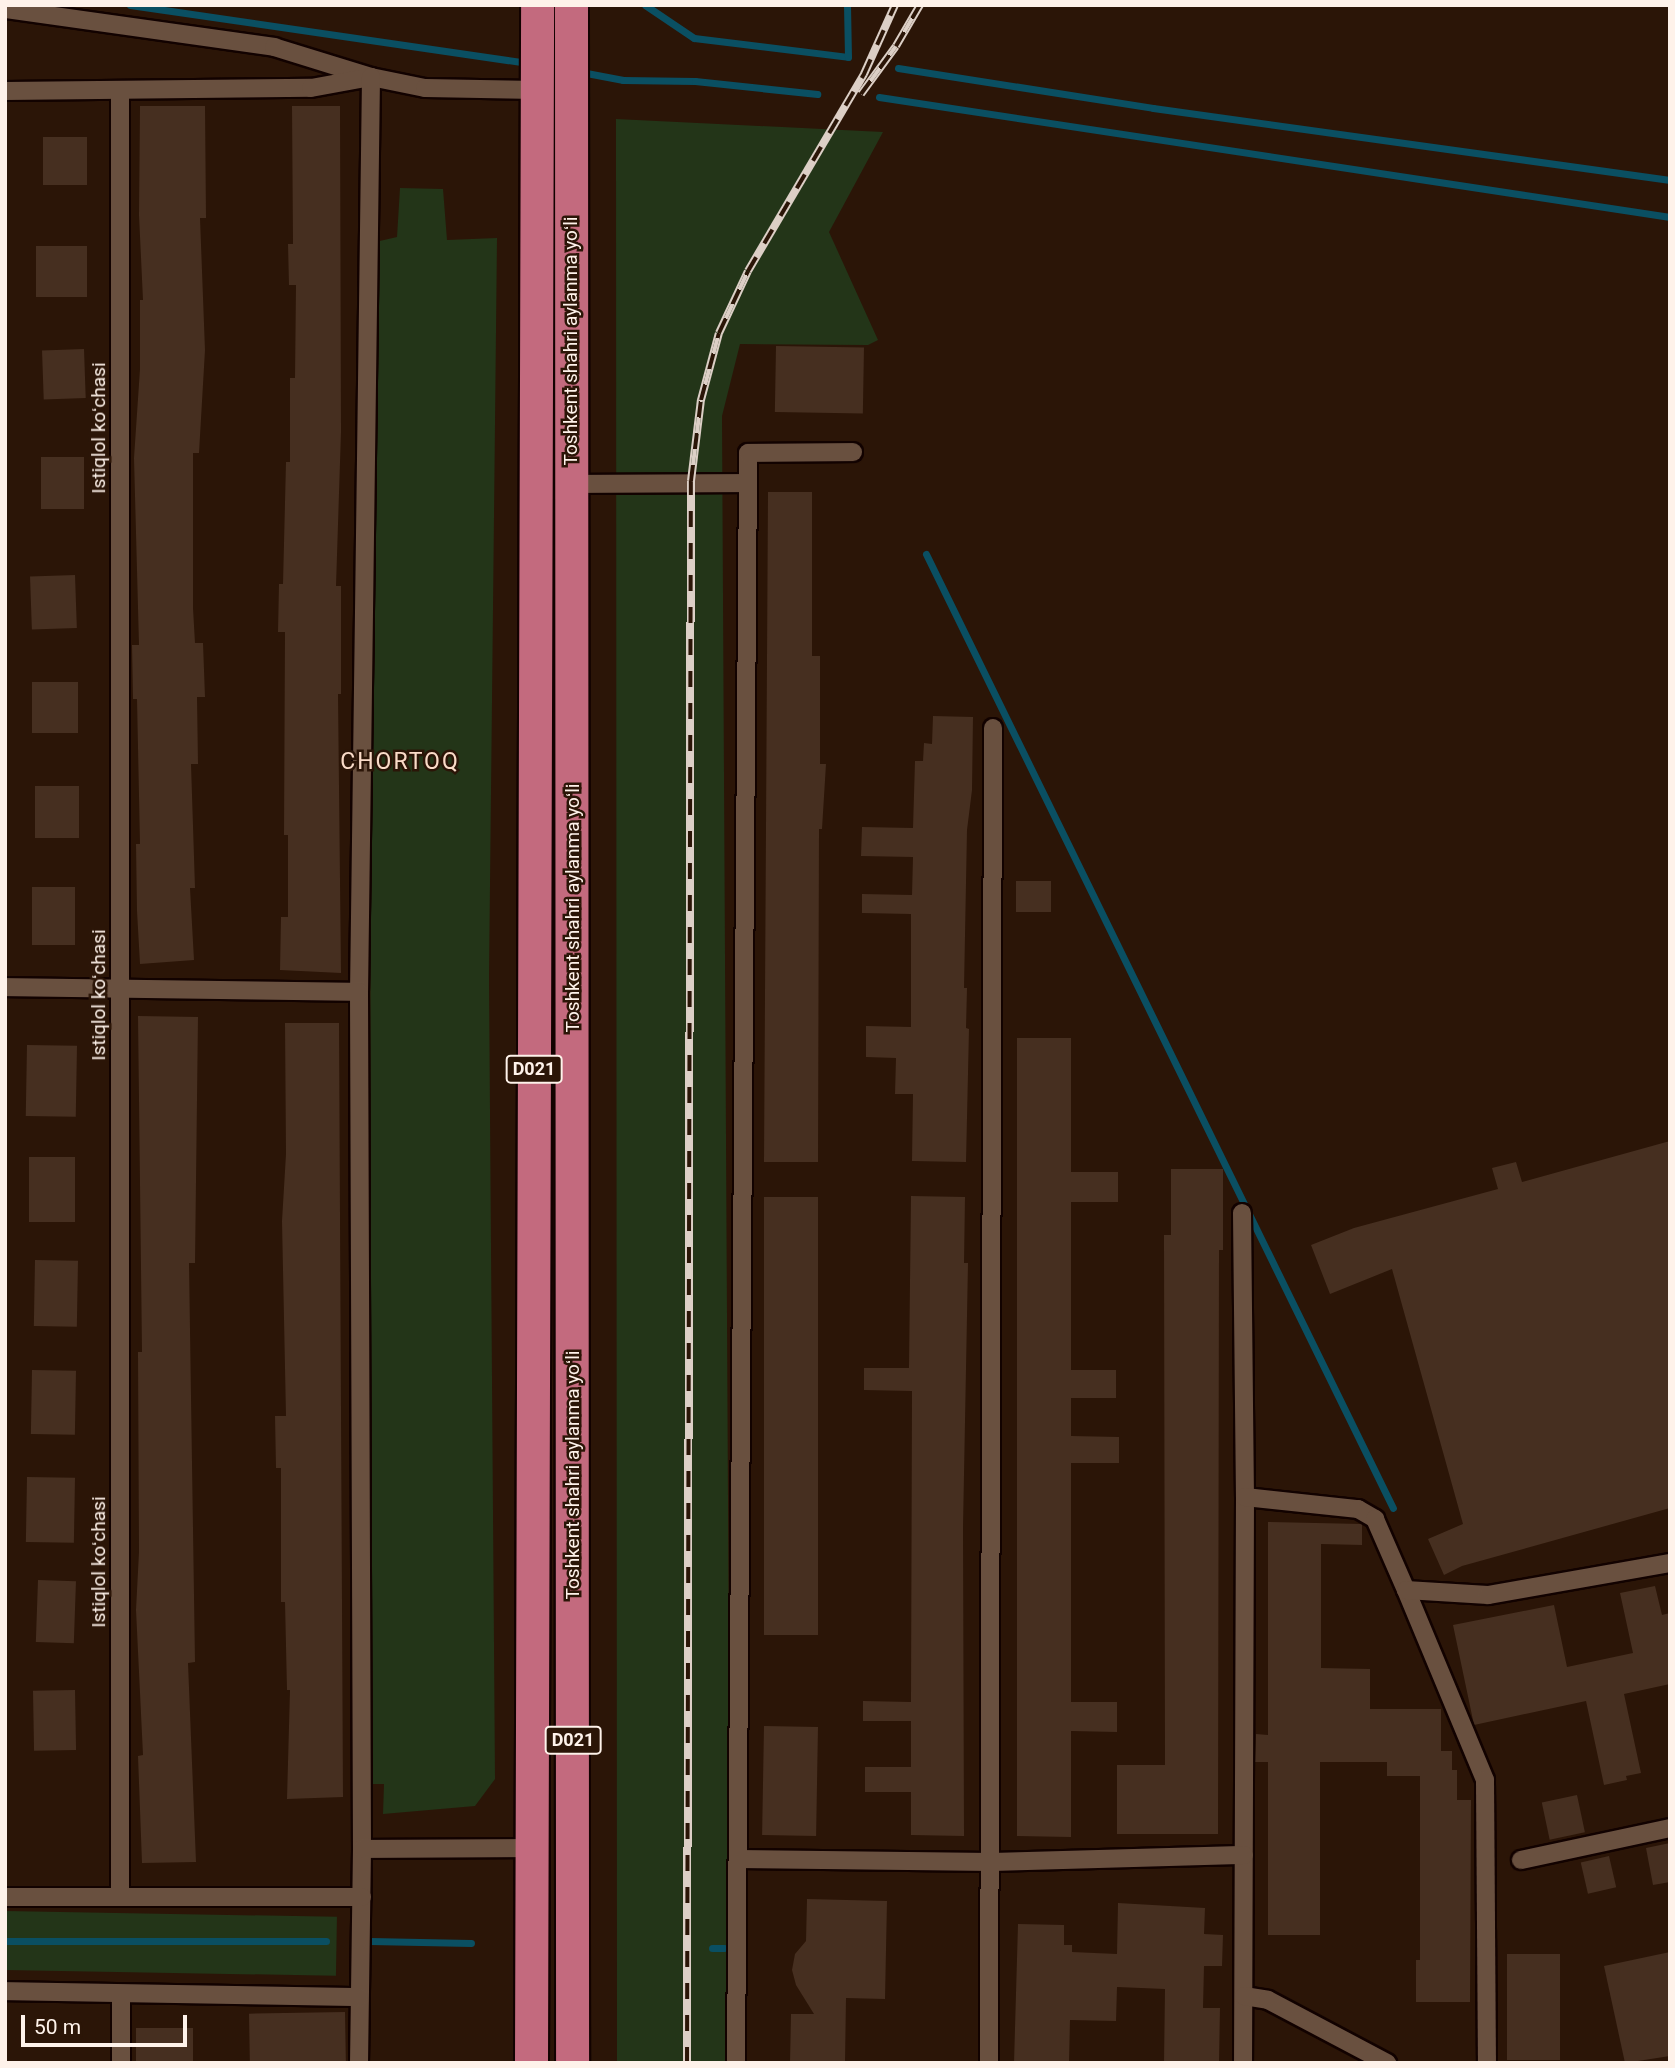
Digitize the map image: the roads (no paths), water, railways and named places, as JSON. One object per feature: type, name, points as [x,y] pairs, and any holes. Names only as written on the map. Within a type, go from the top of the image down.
[{"type":"highway","name":"Toshkent shahri aylanma yoʻli","points":[[531,2063],[537,5]]},
{"type":"highway","name":"Toshkent shahri aylanma yoʻli","points":[[571,5],[572,2063]]},
{"type":"highway","points":[[531,1848],[553,1838],[564,1840],[573,1848]]},
{"type":"street","points":[[5,9],[274,47],[371,77],[425,88],[536,83]]},
{"type":"street","points":[[5,91],[120,92],[311,88],[371,77]]},
{"type":"street","points":[[359,2063],[362,1849],[359,992],[371,77]]},
{"type":"street","name":"Istiqlol koʻchasi","points":[[120,92],[120,1897]]},
{"type":"street","points":[[736,2063],[748,453],[853,452]]},
{"type":"street","points":[[572,484],[747,483]]},
{"type":"street","points":[[989,2063],[992,1862],[993,729]]},
{"type":"street","points":[[5,987],[359,992]]},
{"type":"street","points":[[1242,1213],[1245,1497],[1243,2063]]},
{"type":"street","points":[[1245,1497],[1359,1509],[1375,1519],[1406,1590],[1485,1780],[1487,2063]]},
{"type":"street","points":[[1406,1590],[1488,1595],[1670,1563]]},
{"type":"street","points":[[1521,1860],[1670,1828]]},
{"type":"street","points":[[362,1849],[531,1848]]},
{"type":"street","points":[[738,1859],[992,1862],[1244,1855]]},
{"type":"street","points":[[5,1897],[362,1897]]},
{"type":"street","points":[[5,1991],[359,1997]]},
{"type":"street","points":[[121,1994],[121,2063]]},
{"type":"street","points":[[1244,1996],[1268,2000],[1387,2063]]},
{"type":"waterway","points":[[130,5],[528,63]]},
{"type":"waterway","points":[[645,5],[694,38],[848,57],[847,5]]},
{"type":"waterway","points":[[898,68],[1153,108],[1670,180]]},
{"type":"waterway","points":[[581,72],[623,80],[695,81],[817,94]]},
{"type":"waterway","points":[[879,97],[1670,217]]},
{"type":"waterway","points":[[926,554],[1393,1508]]},
{"type":"waterway","points":[[5,1941],[326,1941]]},
{"type":"waterway","points":[[370,1941],[471,1943]]},
{"type":"waterway","points":[[712,1948],[724,1948]]},
{"type":"railway","points":[[687,2063],[691,481],[701,400],[719,333],[748,271],[864,74],[895,5]]},
{"type":"railway","points":[[861,94],[896,46],[920,5]]},
{"type":"district","name":"CHORTOQ","points":[[400,762]]}]
